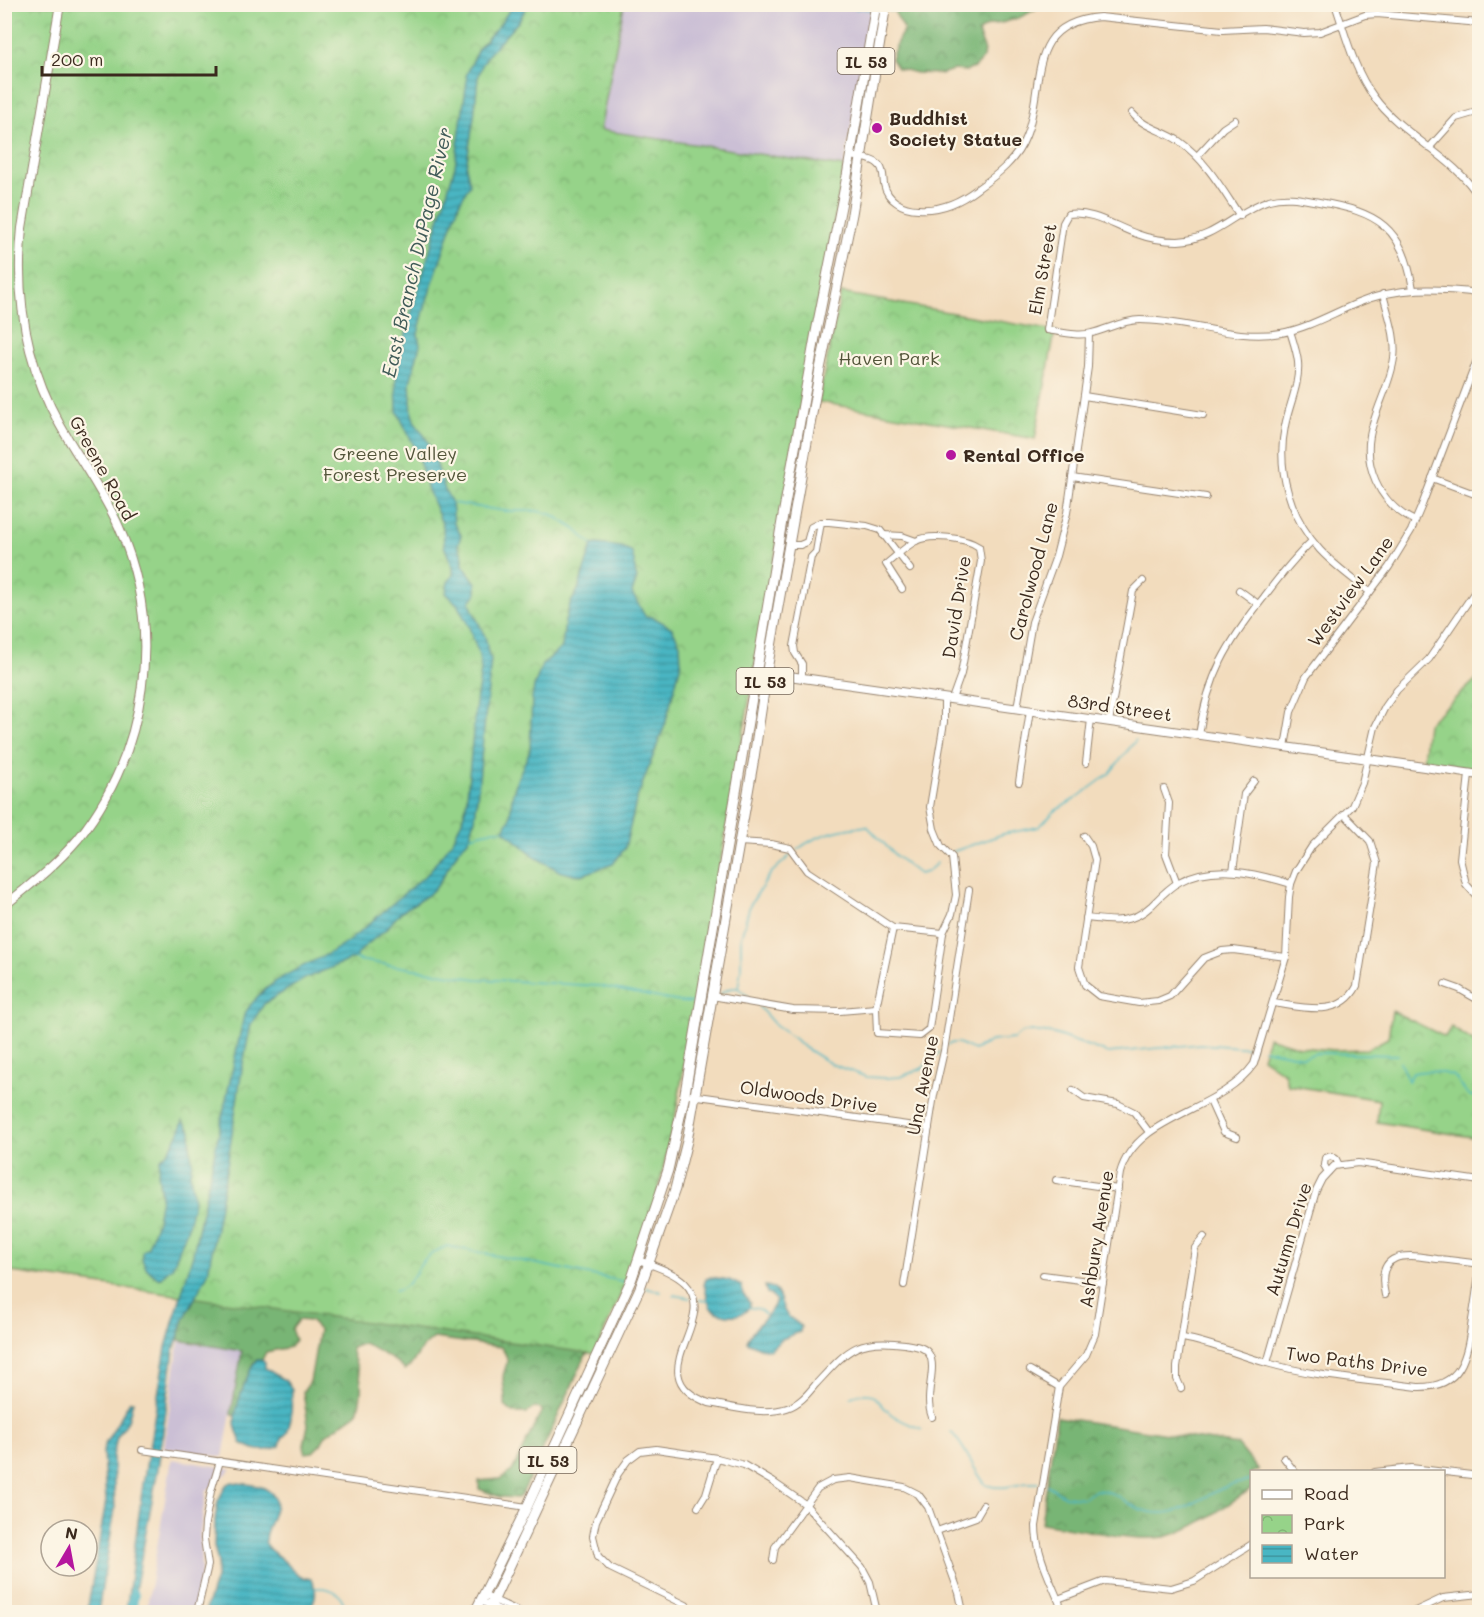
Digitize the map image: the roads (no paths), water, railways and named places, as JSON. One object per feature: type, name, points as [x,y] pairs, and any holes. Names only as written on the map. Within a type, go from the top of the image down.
[{"type":"main road","name":"IL 53","points":[[490,1606],[640,1288],[675,1189],[687,1141],[738,842],[762,672],[816,332],[876,4]]},
{"type":"main road","name":"IL 53","points":[[475,1612],[527,1507],[639,1260],[668,1170],[685,1094],[762,672],[790,545],[819,374],[852,214],[886,4]]},
{"type":"street","name":"Greene Road","points":[[4,906],[60,859],[88,825],[105,798],[130,741],[139,707],[144,671],[142,610],[130,558],[112,513],[50,407],[34,363],[21,308],[22,228],[60,4]]},
{"type":"street","points":[[1335,4],[1357,67],[1374,97],[1392,117],[1464,179],[1479,199]]},
{"type":"street","points":[[850,156],[878,165],[883,172],[888,194],[903,206],[928,209],[951,205],[961,200],[996,176],[1013,158],[1026,137],[1038,68],[1043,53],[1063,28],[1084,19],[1100,17],[1222,30],[1263,28],[1304,33],[1320,32],[1365,15],[1377,14],[1479,23]]},
{"type":"street","points":[[1429,148],[1456,118],[1479,111]]},
{"type":"street","points":[[1132,112],[1139,121],[1171,136],[1197,156],[1220,185],[1239,216],[1265,202],[1284,198],[1345,206],[1380,222],[1397,240],[1408,264],[1413,289]]},
{"type":"street","points":[[1197,156],[1223,128],[1235,120]]},
{"type":"street","name":"Elm Street","points":[[1089,334],[1047,330],[1063,223],[1068,214],[1079,213],[1138,235],[1175,241],[1204,236],[1239,216]]},
{"type":"street","points":[[1089,334],[1125,322],[1142,320],[1255,335],[1290,331],[1383,294],[1413,289],[1446,289],[1479,294]]},
{"type":"street","points":[[1383,294],[1393,335],[1394,357],[1372,426],[1369,444],[1370,462],[1377,485],[1387,500],[1406,517],[1415,521]]},
{"type":"street","points":[[1290,331],[1298,369],[1284,433],[1283,469],[1288,494],[1295,512],[1312,541],[1330,560],[1370,592]]},
{"type":"street","name":"Carolwood Lane","points":[[1017,708],[1032,622],[1062,534],[1084,396],[1089,334]]},
{"type":"street","name":"Westview Lane","points":[[1285,747],[1291,712],[1306,677],[1400,551],[1415,521],[1479,352]]},
{"type":"street","points":[[1084,396],[1203,415]]},
{"type":"street","points":[[1072,477],[1206,497]]},
{"type":"street","points":[[1432,478],[1479,496]]},
{"type":"street","points":[[790,545],[800,546],[807,542],[811,527],[821,522]]},
{"type":"street","points":[[802,677],[802,663],[795,653],[794,646],[811,557],[816,552],[821,522]]},
{"type":"street","name":"David Drive","points":[[821,522],[867,526],[880,530],[883,535],[902,536],[916,541],[928,537],[952,538],[974,543],[981,553],[962,668],[948,699],[930,807],[934,829],[941,846],[952,857],[956,895],[952,914],[943,933],[929,1029],[920,1036],[877,1033],[876,1008]]},
{"type":"street","points":[[883,535],[910,569]]},
{"type":"street","points":[[902,589],[886,564],[916,541]]},
{"type":"street","points":[[1199,735],[1206,695],[1218,664],[1258,604],[1291,562],[1312,541]]},
{"type":"street","points":[[1109,722],[1133,591],[1143,581]]},
{"type":"street","name":"Ashbury Avenue","points":[[1059,1387],[1090,1348],[1098,1323],[1120,1173],[1127,1155],[1149,1132],[1210,1101],[1244,1078],[1254,1064],[1286,957],[1291,884],[1307,852],[1345,815],[1355,801],[1375,727],[1388,702],[1429,659],[1479,587]]},
{"type":"street","points":[[1239,590],[1258,604]]},
{"type":"street","name":"83rd Street","points":[[762,672],[1479,775]]},
{"type":"street","points":[[1019,782],[1030,710]]},
{"type":"street","points":[[1086,763],[1091,719]]},
{"type":"street","points":[[1469,774],[1460,859],[1466,884],[1479,900]]},
{"type":"street","points":[[1233,872],[1244,794],[1254,781]]},
{"type":"street","points":[[1164,789],[1169,804],[1166,854],[1177,883]]},
{"type":"street","points":[[1273,1003],[1314,1009],[1331,1008],[1350,997],[1359,982],[1377,863],[1370,841],[1345,815]]},
{"type":"street","points":[[1084,836],[1091,846],[1095,860],[1079,964],[1085,985],[1093,992],[1108,999],[1146,1003],[1170,996],[1204,958],[1218,952],[1233,950],[1286,957]]},
{"type":"street","points":[[738,842],[790,848],[807,872],[893,928],[943,933]]},
{"type":"street","points":[[1086,918],[1118,922],[1142,915],[1177,883],[1205,873],[1233,872],[1262,876],[1291,884]]},
{"type":"street","name":"Una Avenue","points":[[904,1285],[969,890]]},
{"type":"street","points":[[712,996],[793,1010],[840,1011],[876,1008],[893,928]]},
{"type":"street","points":[[1445,984],[1479,1001]]},
{"type":"street","points":[[1073,1090],[1084,1098],[1118,1104],[1134,1112],[1149,1132]]},
{"type":"street","name":"Oldwoods Drive","points":[[685,1094],[929,1128]]},
{"type":"street","points":[[1210,1101],[1224,1132],[1237,1137]]},
{"type":"street","points":[[1328,1172],[1324,1165],[1325,1158],[1331,1156],[1339,1165],[1358,1163],[1479,1181]]},
{"type":"street","name":"Autumn Drive","points":[[1267,1363],[1316,1191],[1328,1172],[1334,1166],[1339,1165]]},
{"type":"street","points":[[1056,1180],[1118,1189]]},
{"type":"street","points":[[1181,1388],[1176,1373],[1196,1248],[1204,1237]]},
{"type":"street","points":[[1384,1295],[1382,1280],[1384,1271],[1389,1263],[1401,1256],[1413,1255],[1479,1267]]},
{"type":"street","points":[[639,1260],[681,1280],[692,1294],[695,1307],[694,1318],[680,1352],[678,1365],[683,1383],[689,1392],[701,1400],[767,1411],[785,1408],[801,1400],[848,1352],[864,1344],[881,1342],[921,1347],[928,1352],[932,1365],[927,1403],[932,1417]]},
{"type":"street","name":"Two Paths Drive","points":[[1183,1338],[1217,1345],[1267,1363],[1306,1371],[1419,1387],[1435,1386],[1456,1373],[1466,1356],[1479,1267]]},
{"type":"street","points":[[1043,1275],[1103,1283]]},
{"type":"street","points":[[1030,1370],[1059,1387],[1036,1532],[1042,1559],[1063,1612]]},
{"type":"street","points":[[694,1612],[686,1605],[610,1568],[598,1556],[593,1536],[596,1521],[618,1474],[628,1460],[640,1451],[656,1449],[717,1458],[744,1465],[773,1482],[805,1504],[862,1567],[870,1582],[877,1612]]},
{"type":"street","points":[[142,1450],[527,1507]]},
{"type":"street","points":[[698,1507],[706,1494],[717,1458]]},
{"type":"street","points":[[1284,1458],[1293,1470]]},
{"type":"street","points":[[197,1612],[208,1565],[204,1539],[205,1523],[210,1491],[220,1461]]},
{"type":"street","points":[[1390,1470],[1411,1468],[1428,1470]]},
{"type":"street","points":[[1445,1472],[1479,1476]]},
{"type":"street","points":[[772,1560],[775,1547],[818,1488],[833,1480],[850,1478],[904,1486],[918,1494],[928,1507],[959,1593],[963,1612]]},
{"type":"street","points":[[937,1531],[976,1517],[983,1505]]},
{"type":"street","points":[[1058,1599],[1105,1581],[1171,1588],[1194,1581],[1250,1545]]},
{"type":"street","points":[[1413,1612],[1443,1598],[1479,1593]]},
{"type":"street","points":[[482,1598],[490,1606],[504,1612]]},
{"type":"street","points":[[490,1606],[520,1612]]},
{"type":"water","points":[[513,5],[528,5],[518,22],[488,55],[482,65],[478,78],[466,167],[470,184],[459,204],[426,303],[418,334],[420,345],[410,383],[412,414],[433,453],[445,490],[452,503],[454,523],[461,535],[458,545],[463,556],[463,565],[476,583],[476,595],[470,601],[491,659],[475,819],[469,839],[460,848],[437,886],[428,895],[401,912],[355,958],[306,978],[264,1004],[251,1024],[208,1273],[184,1319],[174,1350],[158,1469],[131,1612],[126,1612],[143,1484],[166,1347],[193,1254],[244,1015],[265,989],[349,941],[429,872],[453,840],[466,806],[481,670],[479,655],[469,627],[457,604],[446,593],[448,582],[453,575],[453,568],[444,546],[443,526],[428,490],[415,448],[397,411],[396,376],[409,320],[455,166],[466,76],[478,49]]},
{"type":"water","points":[[592,545],[621,547],[631,551],[637,578],[632,593],[645,616],[653,617],[672,628],[680,644],[681,663],[665,725],[637,798],[625,848],[613,864],[582,875],[559,871],[538,859],[504,830],[510,818],[512,797],[517,780],[530,750],[534,687],[542,665],[562,647],[565,621],[570,604],[578,590]]},
{"type":"water","points":[[183,1121],[191,1131],[190,1173],[194,1201],[187,1230],[173,1266],[159,1279],[144,1265],[142,1252],[148,1247],[157,1221],[161,1197],[158,1172],[160,1159],[168,1152]]},
{"type":"water","points":[[711,1277],[729,1280],[742,1286],[743,1294],[750,1303],[748,1309],[738,1315],[726,1315],[711,1308],[704,1285],[706,1279]]},
{"type":"water","points":[[765,1286],[777,1293],[784,1311],[801,1327],[800,1332],[782,1339],[770,1350],[747,1342],[776,1300],[767,1293]]},
{"type":"water","points":[[257,1360],[262,1360],[265,1368],[286,1381],[292,1390],[291,1419],[287,1433],[282,1438],[280,1446],[265,1450],[251,1448],[241,1443],[235,1422],[243,1388]]},
{"type":"water","points":[[130,1401],[133,1401],[128,1421],[117,1437],[113,1456],[115,1509],[98,1612],[87,1612],[93,1578],[99,1578],[99,1542],[106,1501],[103,1452],[106,1442]]},
{"type":"water","points":[[232,1482],[264,1488],[272,1494],[275,1508],[266,1532],[267,1546],[296,1573],[311,1579],[315,1588],[315,1596],[309,1612],[205,1612],[216,1578],[218,1563],[214,1546],[218,1501],[226,1485]]},
{"type":"waterway","points":[[851,4],[856,9],[871,10]]},
{"type":"waterway","points":[[889,11],[901,10],[910,4]]},
{"type":"waterway","points":[[452,503],[505,511],[537,511],[551,514],[575,529],[592,545]]},
{"type":"waterway","points":[[952,852],[1003,834],[1039,827],[1055,811],[1109,774],[1136,740]]},
{"type":"waterway","points":[[797,850],[813,840],[839,830],[867,826],[896,856],[919,874],[927,872],[937,863]]},
{"type":"waterway","points":[[470,836],[504,830]]},
{"type":"waterway","points":[[738,988],[741,969],[741,937],[750,905],[771,873],[792,854]]},
{"type":"waterway","points":[[354,958],[477,979],[599,986],[696,1003]]},
{"type":"waterway","points":[[721,993],[731,988],[738,988],[749,997]]},
{"type":"waterway","points":[[759,1007],[776,1026],[802,1046],[831,1064],[867,1077],[900,1077],[921,1069],[940,1052]]},
{"type":"waterway","points":[[948,1045],[958,1043],[974,1050],[991,1041],[1014,1039],[1021,1033],[1031,1031],[1054,1034],[1108,1053],[1200,1044],[1254,1048]]},
{"type":"waterway","points":[[1264,1049],[1303,1057],[1317,1053],[1398,1055]]},
{"type":"waterway","points":[[1400,1062],[1408,1081],[1413,1073],[1429,1071],[1444,1073],[1454,1076],[1470,1096],[1480,1097]]},
{"type":"waterway","points":[[394,1291],[400,1290],[408,1283],[426,1258],[447,1246],[626,1282]]},
{"type":"waterway","points":[[646,1288],[661,1292]]},
{"type":"waterway","points":[[674,1295],[690,1298]]},
{"type":"waterway","points":[[699,1300],[709,1301]]},
{"type":"waterway","points":[[747,1307],[759,1309],[765,1314]]},
{"type":"waterway","points":[[851,1397],[860,1394],[871,1395],[894,1416],[922,1429]]},
{"type":"waterway","points":[[951,1432],[986,1485],[1007,1487],[1038,1483]]},
{"type":"waterway","points":[[1047,1485],[1065,1496],[1084,1498],[1096,1490],[1104,1491],[1142,1510],[1166,1513],[1176,1511],[1228,1486],[1250,1480]]},
{"type":"waterway","points":[[316,1588],[333,1590],[337,1593],[343,1601],[346,1612]]},
{"type":"waterway","name":"East Branch DuPage River","points":[[131,1612],[134,1594]]},
{"type":"place","name":"Buddhist Society Statue","points":[[877,128]]},
{"type":"place","name":"Rental Office","points":[[951,455]]},
{"type":"park label","name":"Haven Park","points":[[889,358]]},
{"type":"park label","name":"Greene Valley Forest Preserve","points":[[395,463]]}]
